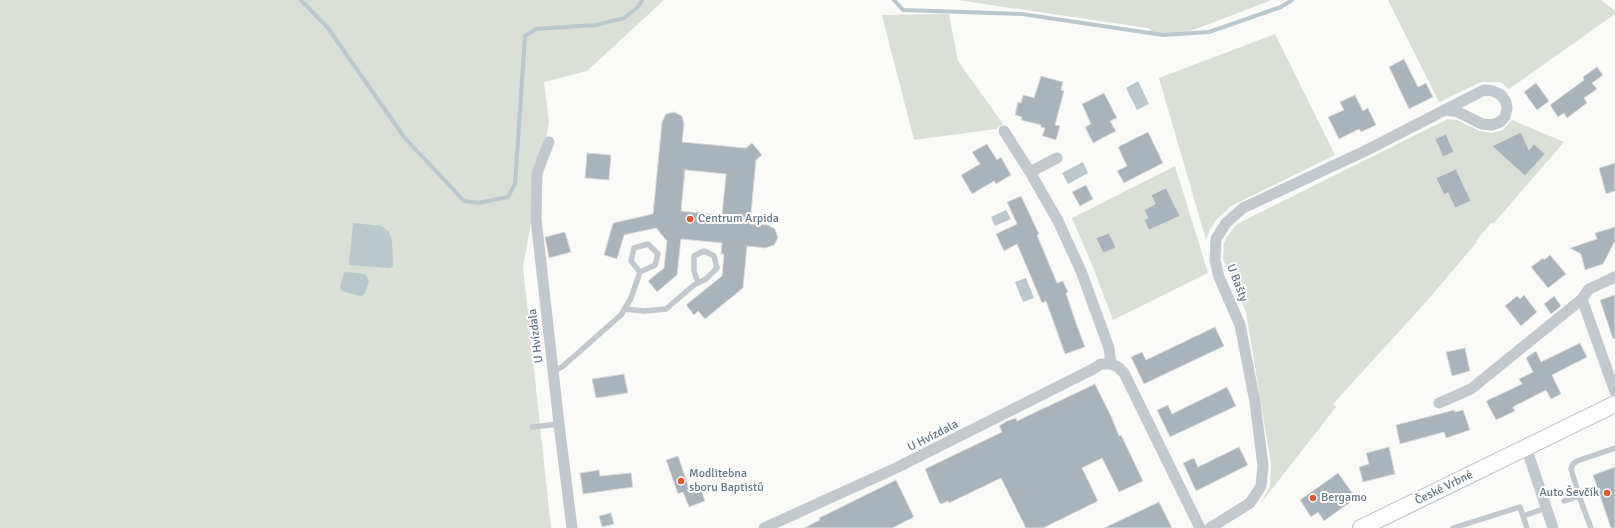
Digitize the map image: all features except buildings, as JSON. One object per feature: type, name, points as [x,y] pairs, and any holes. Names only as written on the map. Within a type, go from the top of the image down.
[{"type":"street","name":"U Bašty","points":[[1210,528],[1250,503],[1261,486],[1262,466],[1255,402],[1240,325],[1219,277],[1215,260],[1216,239],[1226,223],[1243,208],[1365,151],[1484,90],[1493,91],[1501,95],[1506,102],[1507,109],[1505,117],[1500,122],[1492,125],[1482,124],[1458,112],[1446,110]]},
{"type":"street","points":[[1004,132],[1030,172],[1058,221],[1081,271],[1109,348],[1111,364],[1118,367],[1124,373],[1200,528]]},
{"type":"street","name":"U Hvízdala","points":[[549,142],[537,173],[536,219],[558,424],[572,528]]},
{"type":"street","points":[[1030,172],[1057,158]]},
{"type":"street","points":[[1439,403],[1471,389],[1582,299],[1589,289],[1615,277]]},
{"type":"street","points":[[1582,299],[1615,392]]},
{"type":"street","name":"U Hvízdala","points":[[764,528],[896,468],[1097,366],[1111,364]]},
{"type":"street","name":"České Vrbné","points":[[1362,528],[1615,404]]},
{"type":"street","points":[[1526,448],[1553,528]]},
{"type":"lane","points":[[553,371],[562,367],[621,315],[630,298],[640,272],[655,265],[658,254],[648,244],[634,248],[631,261],[640,272]]},
{"type":"lane","points":[[624,309],[644,311],[666,309],[717,268],[714,256],[704,251],[694,256],[694,271],[698,283]]},
{"type":"lane","points":[[532,427],[558,424]]},
{"type":"lane","points":[[1591,528],[1571,469],[1573,464],[1577,461],[1615,448]]},
{"type":"lane","points":[[1564,501],[1579,496]]},
{"type":"lane","points":[[1453,528],[1520,507],[1527,528]]},
{"type":"lane","points":[[1523,516],[1546,508]]},
{"type":"shaded area","points":[[0,0],[664,0],[587,71],[544,82],[549,122],[523,267],[551,528],[0,528]]},
{"type":"shaded area","points":[[957,0],[1272,0],[1193,30],[1170,36],[1157,36],[1148,28]]},
{"type":"shaded area","points":[[1388,0],[1601,0],[1614,10],[1615,14],[1509,89],[1502,83],[1481,82],[1439,102]]},
{"type":"shaded area","points":[[949,14],[958,61],[1003,124],[996,129],[914,140],[882,15]]},
{"type":"shaded area","points":[[1275,34],[1335,155],[1231,206],[1216,220],[1210,229],[1206,240],[1159,78]]},
{"type":"shaded area","points":[[1138,81],[1149,104],[1137,110],[1126,88]]},
{"type":"shaded area","points":[[1448,119],[1457,120],[1480,131],[1492,133],[1503,130],[1512,120],[1564,142],[1494,223],[1491,223],[1476,241],[1477,242],[1426,302],[1333,404],[1336,407],[1261,503],[1270,486],[1271,464],[1246,312],[1223,259],[1224,243],[1237,224]]},
{"type":"shaded area","points":[[1083,162],[1088,173],[1068,184],[1062,173]]},
{"type":"shaded area","points":[[1175,166],[1208,273],[1113,320],[1093,267],[1072,218]]},
{"type":"shaded area","points":[[1006,210],[1011,219],[995,226],[991,217]]},
{"type":"shaded area","points":[[353,223],[382,226],[389,232],[392,241],[393,266],[390,268],[349,265]]},
{"type":"shaded area","points":[[344,272],[366,275],[369,282],[364,295],[360,296],[342,291],[340,288]]},
{"type":"shaded area","points":[[1026,278],[1034,298],[1023,302],[1015,282]]},
{"type":"waterway","points":[[301,0],[328,28],[404,137],[464,201],[478,203],[508,197],[515,184],[525,36],[536,29],[596,25],[624,18],[638,7],[642,0]]},
{"type":"waterway","points":[[894,0],[903,10],[1022,14],[1163,35],[1209,32],[1281,7],[1292,0]]},
{"type":"place","name":"Centrum Arpida","points":[[690,219]]},
{"type":"place","name":"Modlitebna sboru Baptistů","points":[[681,481]]},
{"type":"place","name":"Auto Ševčík","points":[[1607,493]]},
{"type":"place","name":"Bergamo","points":[[1313,498]]}]
